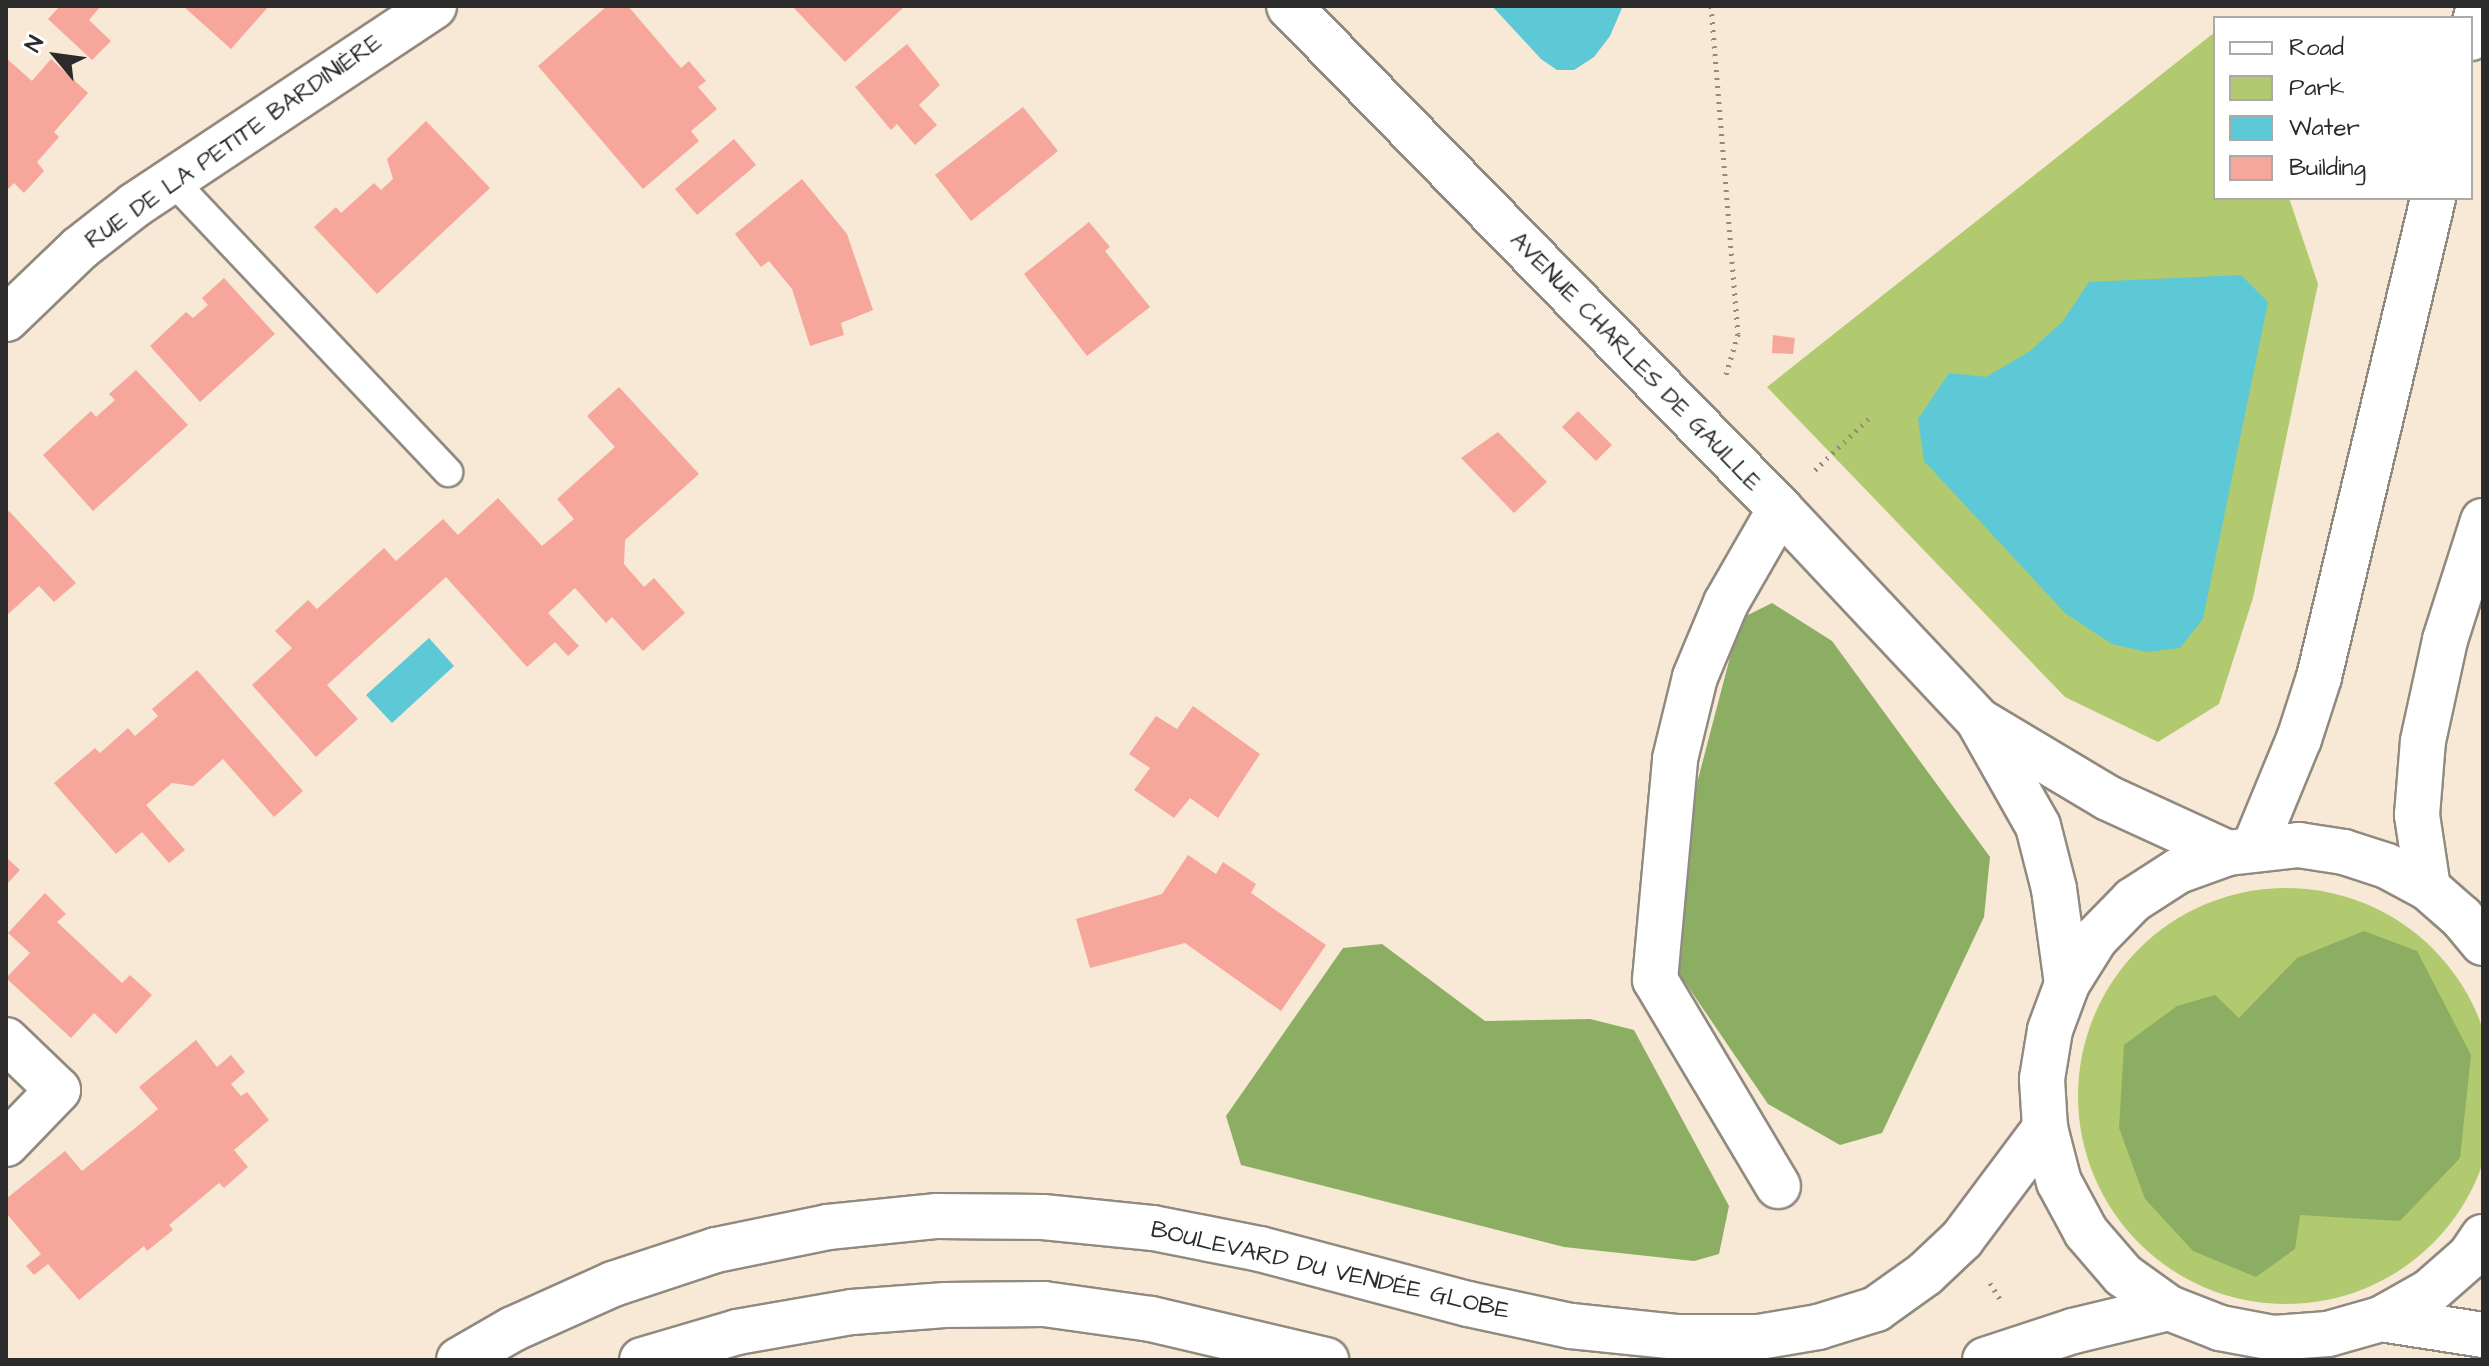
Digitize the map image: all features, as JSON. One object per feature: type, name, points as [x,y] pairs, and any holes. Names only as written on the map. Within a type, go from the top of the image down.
[{"type":"main road","name":"AVENUE CHARLES DE GAULLE","points":[[1289,6],[1780,509],[1978,720]]},
{"type":"main road","points":[[2473,30],[2479,6]]},
{"type":"main road","name":"RUE DE LA PETITE BARDINIÈRE","points":[[6,319],[80,248],[406,13]]},
{"type":"main road","points":[[2241,850],[2299,739],[2319,677],[2433,200]]},
{"type":"main road","points":[[1778,1186],[1655,980],[1675,759],[1695,677],[1726,603],[1780,509]]},
{"type":"main road","points":[[2428,888],[2417,815],[2423,741],[2445,640],[2483,521]]},
{"type":"main road","points":[[1978,720],[2108,798],[2241,850]]},
{"type":"main road","points":[[1978,720],[2038,826],[2056,901],[2067,984]]},
{"type":"main road","points":[[2483,943],[2461,917],[2428,888],[2387,866],[2344,852],[2299,845],[2241,850],[2178,871],[2133,900],[2095,939],[2067,984],[2050,1030],[2042,1079],[2045,1128],[2059,1182],[2086,1232],[2123,1275],[2169,1308],[2220,1328],[2274,1338],[2328,1334],[2381,1319],[2429,1292],[2470,1256],[2483,1237]]},
{"type":"main road","points":[[6,1040],[58,1090],[6,1144]]},
{"type":"main road","name":"BOULEVARD DU VENDÉE GLOBE","points":[[459,1360],[513,1329],[613,1284],[716,1250],[828,1227],[937,1216],[1043,1217],[1153,1228],[1260,1249],[1468,1304],[1571,1326],[1678,1337],[1759,1337],[1818,1327],[1876,1309],[1925,1274],[1962,1239],[2045,1128]]},
{"type":"main road","points":[[642,1360],[737,1332],[852,1312],[945,1305],[1030,1304],[1151,1319],[1326,1360]]},
{"type":"main road","points":[[1985,1360],[2073,1331],[2169,1308]]},
{"type":"main road","points":[[2381,1319],[2483,1335]]},
{"type":"lane","points":[[172,180],[448,472]]},
{"type":"path","points":[[1706,435],[1738,334],[1711,6]]},
{"type":"path","points":[[1780,509],[1830,453],[1868,419]]},
{"type":"path","points":[[1989,1282],[2006,1308]]},
{"type":"green space","points":[[2213,34],[2213,200],[2290,200],[2318,284],[2253,598],[2219,704],[2158,742],[2065,697],[1767,387]]},
{"type":"green space","points":[[1772,603],[1832,641],[1990,857],[1984,917],[1882,1133],[1840,1145],[1768,1104],[1678,972],[1696,787],[1740,619]]},
{"type":"green space","points":[[2266,889],[2306,889],[2346,897],[2384,913],[2418,935],[2447,964],[2469,998],[2490,1055],[2490,1137],[2469,1194],[2447,1228],[2418,1257],[2384,1279],[2346,1295],[2306,1303],[2266,1303],[2226,1295],[2188,1279],[2154,1257],[2125,1228],[2103,1194],[2087,1156],[2079,1116],[2079,1076],[2087,1036],[2103,998],[2125,964],[2154,935],[2188,913],[2226,897]]},
{"type":"green space","points":[[2364,931],[2417,951],[2471,1055],[2460,1158],[2400,1221],[2300,1215],[2295,1249],[2256,1277],[2193,1251],[2145,1199],[2119,1128],[2124,1045],[2177,1006],[2215,995],[2239,1018],[2297,958]]},
{"type":"green space","points":[[1382,944],[1485,1021],[1590,1019],[1634,1030],[1729,1206],[1719,1254],[1694,1261],[1564,1247],[1241,1165],[1226,1116],[1343,948]]},
{"type":"water","points":[[1492,6],[1622,8],[1610,36],[1594,57],[1574,70],[1557,70],[1541,59]]},
{"type":"water","points":[[2241,275],[2268,302],[2203,619],[2180,648],[2147,652],[2112,644],[2065,613],[1924,461],[1918,419],[1949,373],[1986,377],[2030,351],[2063,321],[2089,282]]},
{"type":"water","points":[[429,638],[454,666],[392,723],[366,695]]},
{"type":"building","points":[[60,6],[101,6],[89,20],[111,41],[92,60],[48,19]]},
{"type":"building","points":[[183,6],[269,6],[231,49]]},
{"type":"building","points":[[607,6],[628,6],[681,68],[689,61],[706,81],[698,87],[717,109],[691,131],[699,141],[643,189],[538,66]]},
{"type":"building","points":[[792,6],[905,6],[845,62]]},
{"type":"building","points":[[907,44],[940,85],[919,105],[937,125],[915,145],[897,124],[891,130],[855,87]]},
{"type":"building","points":[[6,58],[32,81],[51,59],[88,93],[54,132],[59,137],[37,162],[44,171],[24,193],[14,183],[6,191]]},
{"type":"building","points":[[1023,107],[1058,151],[971,221],[935,175]]},
{"type":"building","points":[[426,121],[490,188],[377,294],[314,227],[336,207],[341,213],[374,183],[381,190],[393,179],[387,159]]},
{"type":"building","points":[[734,139],[756,165],[697,215],[675,189]]},
{"type":"building","points":[[802,179],[847,234],[873,310],[841,323],[844,335],[810,346],[792,289],[769,261],[761,267],[735,234]]},
{"type":"building","points":[[1089,222],[1110,247],[1105,251],[1150,307],[1087,356],[1024,274]]},
{"type":"building","points":[[224,278],[275,334],[200,402],[150,346],[186,312],[193,318],[208,305],[202,298]]},
{"type":"building","points":[[1773,335],[1795,338],[1793,354],[1772,353]]},
{"type":"building","points":[[136,370],[188,425],[93,511],[43,455],[91,411],[96,417],[115,400],[109,394]]},
{"type":"building","points":[[619,387],[699,474],[625,540],[624,564],[644,587],[654,578],[685,613],[643,651],[612,617],[606,623],[575,588],[548,613],[579,646],[568,656],[555,642],[527,667],[446,577],[327,685],[358,719],[316,757],[252,685],[292,648],[275,631],[308,600],[317,609],[384,548],[396,561],[443,519],[458,535],[498,498],[542,546],[574,519],[557,499],[615,447],[587,416]]},
{"type":"building","points":[[1578,411],[1612,445],[1596,461],[1562,427]]},
{"type":"building","points":[[1498,432],[1547,482],[1514,513],[1461,458]]},
{"type":"building","points":[[9,511],[76,583],[54,602],[39,586],[6,616],[6,513]]},
{"type":"building","points":[[197,670],[303,791],[274,817],[223,759],[193,786],[172,783],[146,805],[185,850],[169,863],[142,832],[116,854],[54,783],[95,748],[100,753],[128,728],[135,736],[158,716],[152,709]]},
{"type":"building","points":[[1193,706],[1260,754],[1218,818],[1190,798],[1174,818],[1134,790],[1150,768],[1129,754],[1156,716],[1177,729]]},
{"type":"building","points":[[1188,855],[1216,874],[1223,862],[1256,884],[1251,893],[1326,945],[1281,1011],[1185,943],[1090,968],[1076,919],[1162,894]]},
{"type":"building","points":[[6,857],[20,870],[6,885]]},
{"type":"building","points":[[45,893],[66,914],[57,922],[122,983],[130,975],[152,995],[116,1034],[94,1013],[71,1038],[6,978],[30,953],[8,933]]},
{"type":"building","points":[[196,1040],[217,1067],[231,1055],[245,1072],[231,1084],[241,1096],[247,1092],[269,1120],[234,1150],[248,1167],[224,1188],[219,1183],[169,1225],[173,1230],[147,1251],[144,1246],[79,1300],[48,1264],[34,1275],[26,1266],[41,1254],[6,1213],[6,1199],[65,1151],[82,1171],[145,1120],[158,1109],[139,1087]]}]
